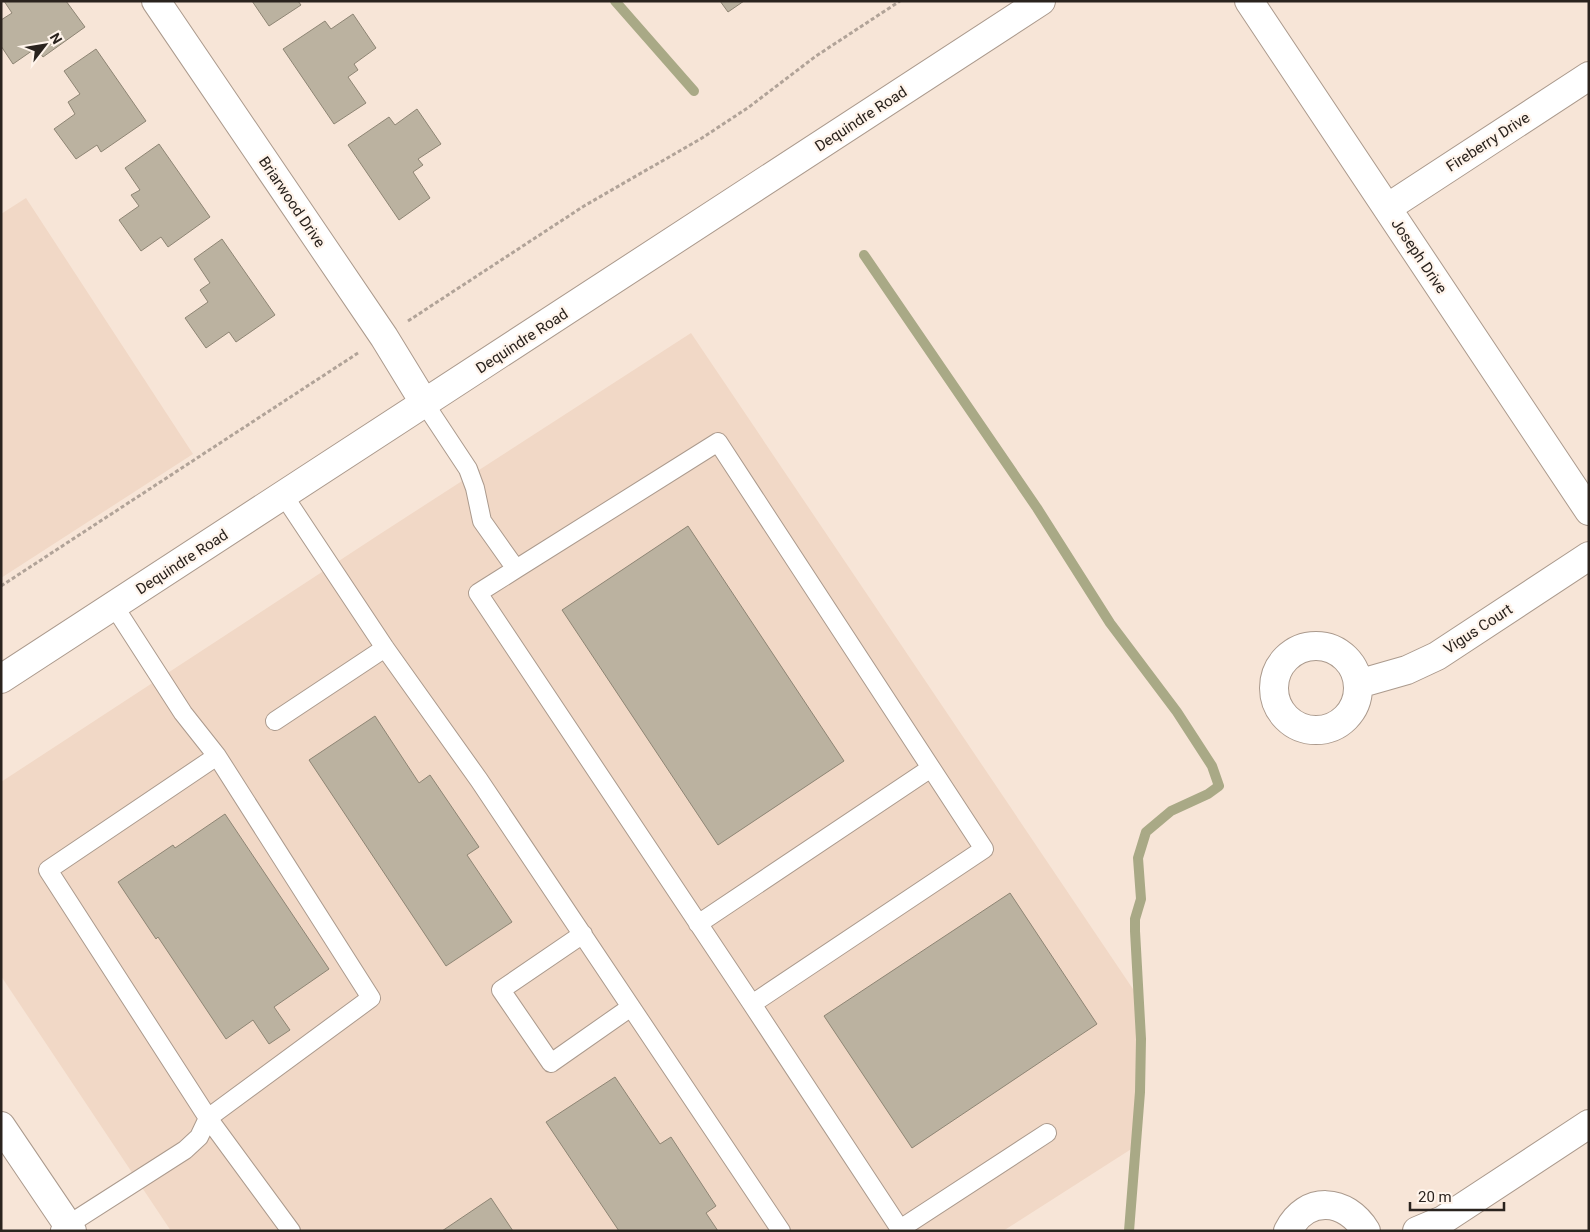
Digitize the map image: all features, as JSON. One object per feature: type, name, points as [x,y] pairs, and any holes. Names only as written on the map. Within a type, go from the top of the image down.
[{"type":"street","name":"Briarwood Drive","points":[[156,1],[384,336],[425,404]]},
{"type":"street","name":"Dequindre Road","points":[[1,679],[1042,1]]},
{"type":"street","name":"Joseph Drive","points":[[1249,1],[1589,511]]},
{"type":"street","name":"Fireberry Drive","points":[[1387,208],[1589,76]]},
{"type":"street","name":"Vigus Court","points":[[1358,684],[1407,670],[1437,656],[1589,556]]},
{"type":"street","points":[[1417,1231],[1443,1220],[1589,1124]]},
{"type":"street","points":[[1,1126],[66,1229]]},
{"type":"street","points":[[1288,1231],[1292,1222],[1302,1213],[1313,1207],[1325,1205],[1338,1206],[1349,1211],[1366,1231]]},
{"type":"lane","points":[[425,404],[468,469],[475,488],[482,521],[516,569]]},
{"type":"lane","points":[[752,1004],[984,849],[718,442],[478,593],[900,1229],[1047,1133]]},
{"type":"lane","points":[[284,496],[385,648],[479,780],[781,1231]]},
{"type":"lane","points":[[66,1229],[185,1150],[199,1137],[208,1118],[370,998],[218,756],[183,713],[114,606]]},
{"type":"lane","points":[[275,721],[385,648]]},
{"type":"lane","points":[[218,756],[48,870],[208,1118],[291,1231]]},
{"type":"lane","points":[[698,924],[931,768]]},
{"type":"lane","points":[[583,934],[501,990],[551,1063],[632,1007]]},
{"type":"path","points":[[404,324],[584,206],[702,138],[749,107],[816,56],[900,1]]},
{"type":"path","points":[[1,586],[362,351]]},
{"type":"shaded area","points":[[26,198],[193,454],[1,578],[1,214]]},
{"type":"shaded area","points":[[691,333],[1137,995],[1136,1146],[1003,1231],[171,1231],[1,976],[1,782]]},
{"type":"building","points":[[4,1],[66,1],[85,27],[43,57],[36,48],[13,64],[1,46],[1,20],[12,13]]},
{"type":"building","points":[[252,1],[298,1],[301,5],[269,26]]},
{"type":"building","points":[[720,1],[744,1],[728,12]]},
{"type":"building","points":[[353,14],[376,48],[354,64],[358,70],[348,77],[366,103],[334,124],[283,49],[325,21],[331,29]]},
{"type":"building","points":[[96,49],[146,121],[101,152],[97,145],[76,159],[54,129],[75,114],[68,102],[80,94],[64,71]]},
{"type":"building","points":[[417,109],[441,144],[418,159],[423,165],[413,172],[430,198],[399,220],[348,145],[389,117],[395,125]]},
{"type":"building","points":[[159,144],[210,217],[168,247],[161,237],[141,251],[119,220],[139,206],[131,195],[140,190],[125,168]]},
{"type":"building","points":[[222,239],[275,315],[236,342],[229,332],[206,348],[185,318],[208,302],[200,290],[210,283],[194,259]]},
{"type":"building","points":[[688,526],[844,761],[718,845],[562,610]]},
{"type":"building","points":[[375,716],[419,783],[430,775],[479,847],[467,855],[512,922],[446,966],[309,760]]},
{"type":"building","points":[[225,814],[329,969],[274,1007],[290,1030],[269,1044],[253,1020],[226,1039],[158,937],[156,939],[118,882],[173,845],[175,848]]},
{"type":"building","points":[[1010,893],[1097,1024],[912,1148],[824,1016]]},
{"type":"building","points":[[615,1077],[660,1144],[671,1137],[716,1206],[706,1213],[718,1231],[619,1231],[546,1122]]},
{"type":"building","points":[[491,1198],[513,1231],[442,1231]]},
{"type":"waterway","points":[[615,1],[694,91]]},
{"type":"waterway","points":[[864,255],[1037,508],[1110,623],[1177,712],[1212,766],[1219,786],[1208,794],[1171,811],[1146,832],[1138,858],[1141,899],[1135,919],[1135,931],[1141,1039],[1140,1092],[1129,1231]]}]
